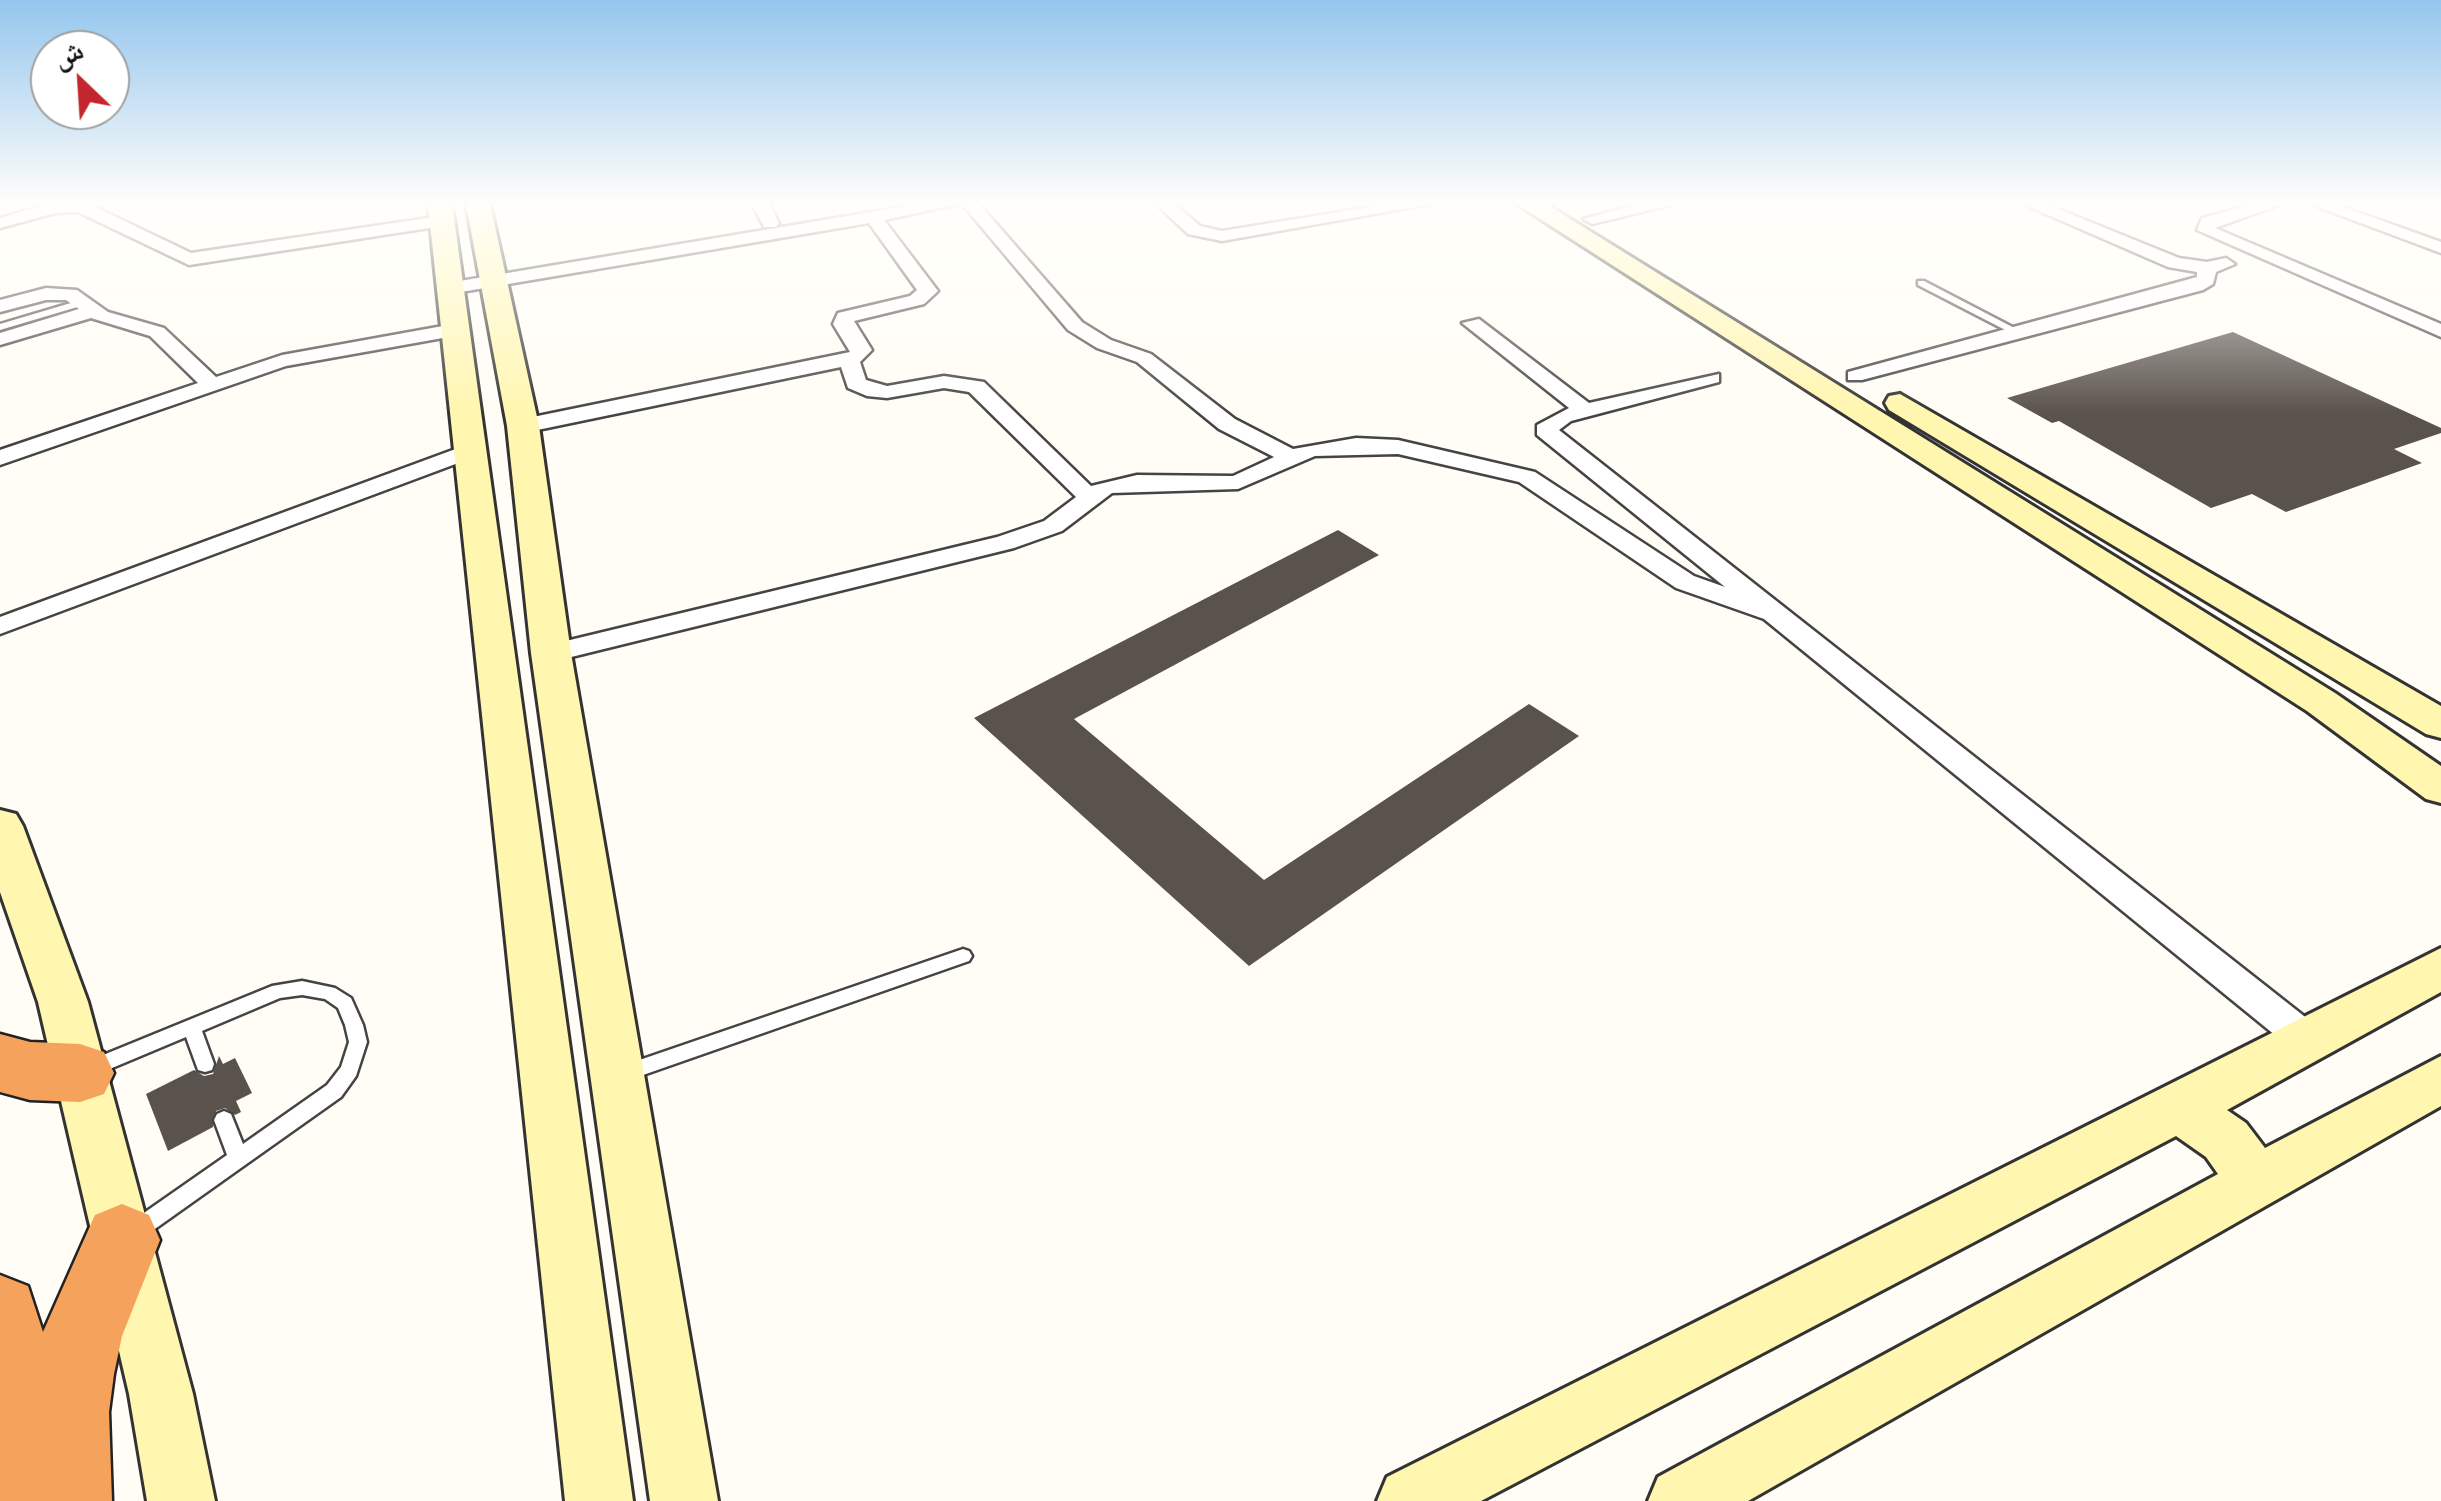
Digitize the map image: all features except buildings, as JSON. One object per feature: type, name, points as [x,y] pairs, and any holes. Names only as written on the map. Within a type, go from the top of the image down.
[{"type":"highway","points":[[0,1063],[30,1071],[80,1073]]},
{"type":"highway","points":[[68,1501],[68,1412],[73,1374],[88,1318],[122,1240]]},
{"type":"highway","points":[[0,1314],[36,1501]]},
{"type":"street","points":[[464,274],[469,451],[598,1501]]},
{"type":"street","points":[[0,458],[296,358],[467,289],[539,274]]},
{"type":"street","points":[[523,426],[849,360],[862,350],[843,324],[845,316],[917,300],[928,291],[917,274]]},
{"type":"street","points":[[1030,274],[1075,326],[1104,344],[1144,358],[1227,424],[1291,457]]},
{"type":"street","points":[[1640,274],[2320,702],[2441,788]]},
{"type":"street","points":[[1683,274],[2441,724]]},
{"type":"street","points":[[1783,363],[1840,367],[2020,332],[2196,286],[2206,280],[2207,274]]},
{"type":"street","points":[[2301,274],[2441,332]]},
{"type":"street","points":[[467,289],[523,426],[551,653],[684,1501]]},
{"type":"street","points":[[0,306],[56,292],[70,294],[87,307],[157,332],[211,384]]},
{"type":"street","points":[[0,339],[87,307]]},
{"type":"street","points":[[1472,324],[1584,410]]},
{"type":"street","points":[[849,360],[856,382],[867,390],[887,392],[944,382],[976,387],[1089,496]]},
{"type":"street","points":[[1482,468],[1517,463],[1532,454],[1551,422],[1712,378]]},
{"type":"street","points":[[1545,430],[2310,1042]]},
{"type":"street","points":[[551,653],[1005,544],[1054,526],[1089,496],[1118,484],[1206,486],[1238,482],[1291,457],[1330,447],[1384,446],[1543,484],[1685,582],[1771,613]]},
{"type":"street","points":[[0,626],[469,451]]},
{"type":"street","points":[[1974,483],[2002,479],[2036,484]]},
{"type":"street","points":[[0,826],[63,1002],[161,1394],[181,1501]]},
{"type":"street","points":[[1412,1501],[2310,1042],[2441,968]]},
{"type":"street","points":[[1682,1501],[2441,1079]]},
{"type":"street","points":[[2179,1108],[2226,1140],[2257,1182]]},
{"type":"lane","points":[[1922,283],[2020,332]]},
{"type":"lane","points":[[0,326],[87,307]]},
{"type":"lane","points":[[617,1076],[963,956]]},
{"type":"lane","points":[[80,1073],[278,991],[302,988],[329,994],[345,1003],[354,1025],[358,1042],[349,1070],[334,1091],[122,1240]]},
{"type":"lane","points":[[191,1026],[205,1064]]},
{"type":"lane","points":[[224,1120],[238,1159]]}]
